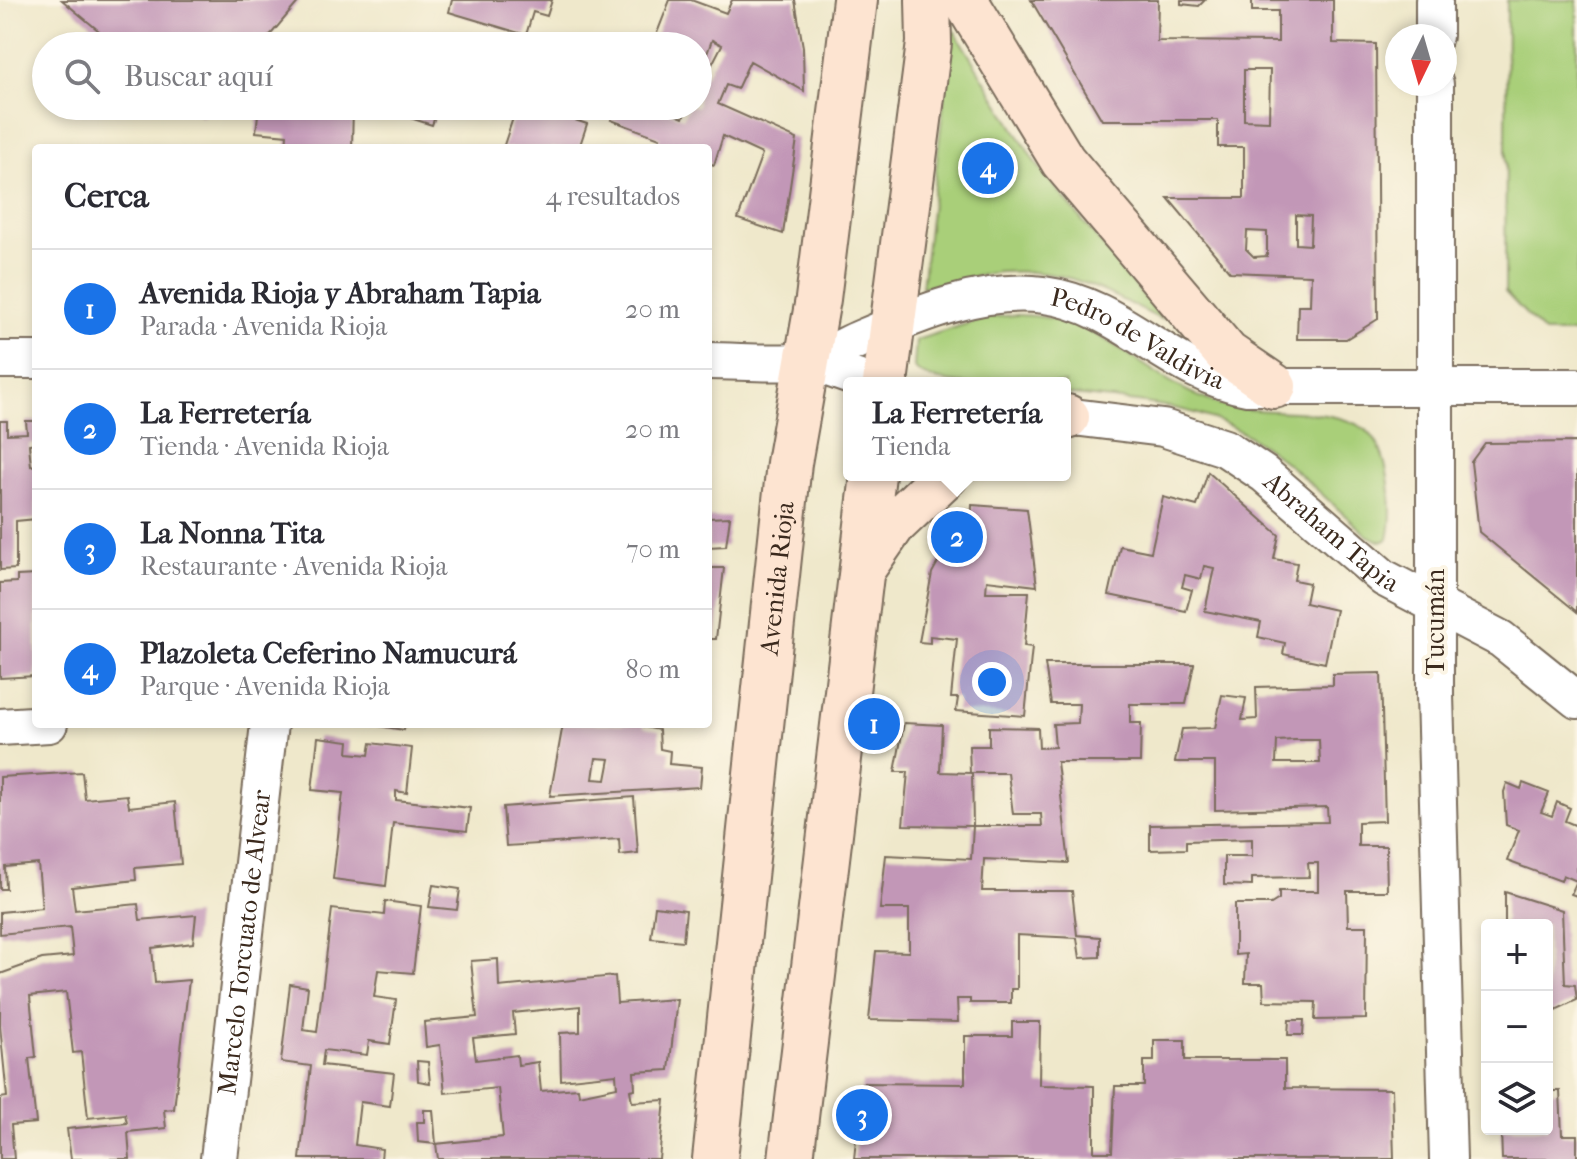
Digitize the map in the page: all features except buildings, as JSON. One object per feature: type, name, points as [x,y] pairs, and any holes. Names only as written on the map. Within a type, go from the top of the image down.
[{"type":"main road","name":"Avenida Rioja","points":[[715,1159],[789,463],[808,361],[855,0]]},
{"type":"main road","points":[[886,377],[929,43],[928,0]]},
{"type":"main road","points":[[965,0],[1063,161],[1207,333],[1227,354],[1274,386]]},
{"type":"main road","points":[[791,1159],[872,481]]},
{"type":"main road","points":[[861,572],[893,525],[940,481]]},
{"type":"street","points":[[1434,0],[1434,24]]},
{"type":"street","name":"Tucumán","points":[[1435,96],[1435,605],[1448,1159]]},
{"type":"street","name":"Pedro de Valdivia","points":[[712,361],[808,361],[921,313],[982,297],[1044,295],[1103,312],[1196,371],[1247,387],[1577,387]]},
{"type":"street","points":[[0,360],[32,360]]},
{"type":"street","points":[[808,361],[854,377]]},
{"type":"street","name":"Abraham Tapia","points":[[1071,418],[1163,428],[1225,448],[1264,474],[1384,578],[1501,639],[1577,700]]},
{"type":"street","points":[[0,727],[32,725]]},
{"type":"street","name":"Marcelo Torcuato de Alvear","points":[[219,1159],[269,728]]},
{"type":"green space","points":[[1507,0],[1577,0],[1577,333],[1544,333],[1505,292]]},
{"type":"green space","points":[[955,32],[1034,161],[1163,320],[1104,291],[1047,273],[1001,272],[922,287],[952,33]]},
{"type":"green space","points":[[1016,315],[1074,325],[1099,336],[1191,393],[1218,404],[1316,414],[1352,422],[1366,430],[1381,451],[1389,481],[1391,513],[1388,539],[1382,542],[1368,536],[1266,448],[1209,417],[1148,404],[1071,395],[1071,377],[930,377],[914,367],[916,340],[985,318]]},
{"type":"place","name":"Plazoleta Ceferino Namucurá","points":[[988,168]]},
{"type":"place","name":"La Ferretería","points":[[957,537]]},
{"type":"place","name":"Avenida Rioja y Abraham Tapia","points":[[874,724]]},
{"type":"place","name":"La Nonna Tita","points":[[862,1115]]}]
